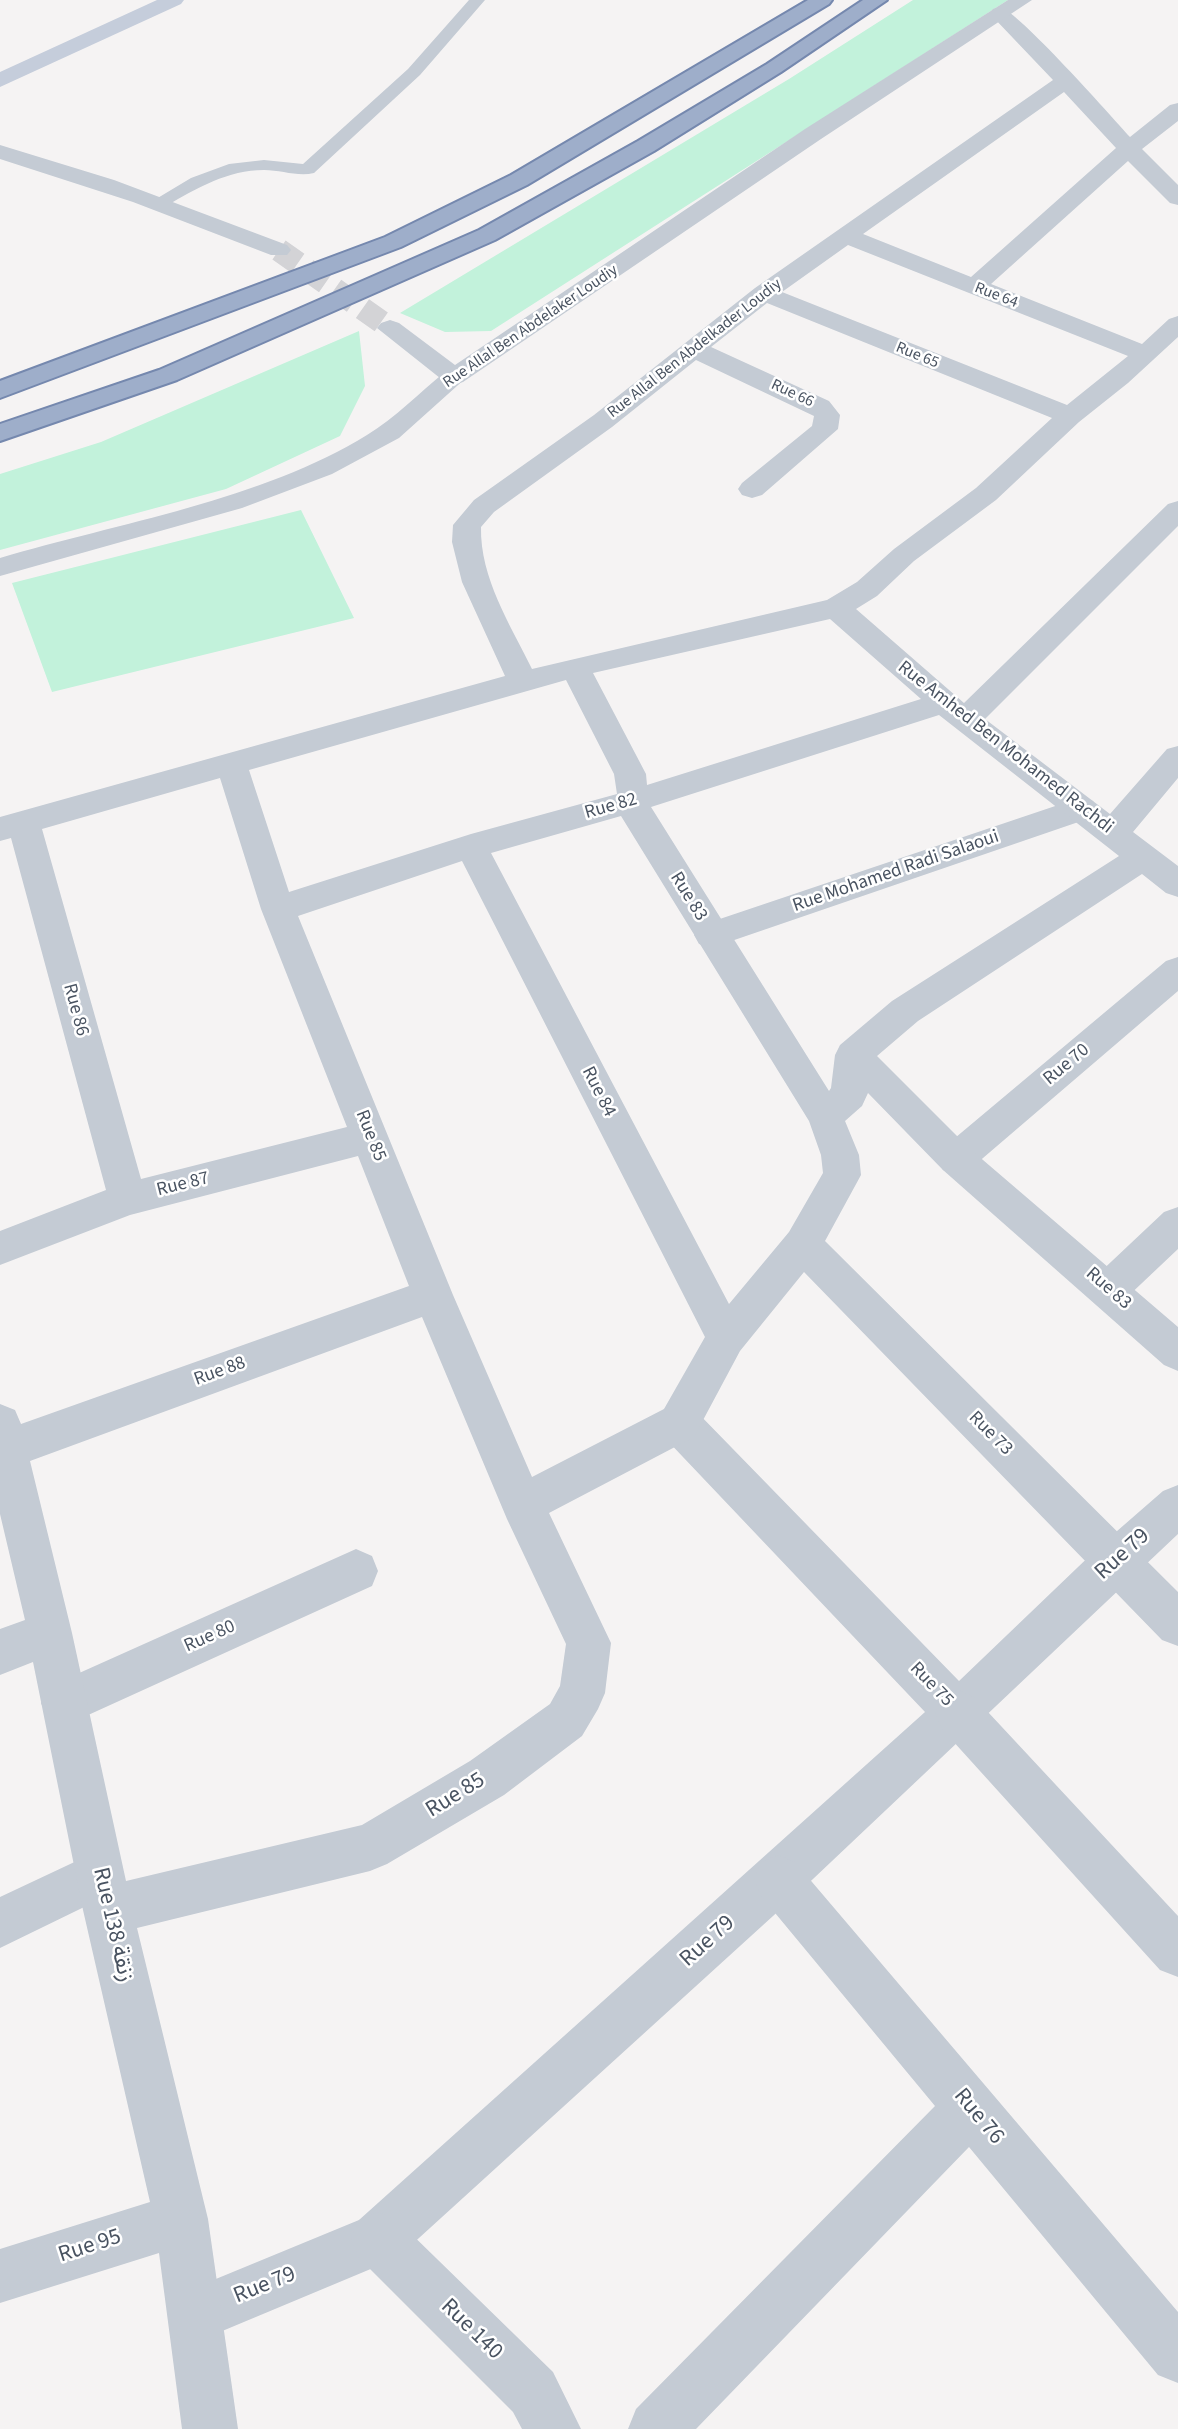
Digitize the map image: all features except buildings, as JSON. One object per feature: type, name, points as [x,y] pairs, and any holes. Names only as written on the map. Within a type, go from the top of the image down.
[{"type":"highway","points":[[0,390],[393,242],[519,180],[822,0]]},
{"type":"highway","points":[[0,433],[168,375],[487,235],[646,146],[774,68],[877,0]]},
{"type":"main road","points":[[10,53],[137,0]]},
{"type":"main road","points":[[0,81],[29,65],[174,0]]},
{"type":"street","name":"Rue Allal Ben Abdelaker Loudiy","points":[[0,567],[177,518],[286,484],[369,446],[454,377],[813,134],[1022,0]]},
{"type":"street","points":[[1000,13],[1178,198]]},
{"type":"street","name":"Rue Allal Ben Abdelkader Loudiy","points":[[523,681],[474,574],[467,551],[467,525],[484,506],[603,421],[764,293],[1065,82]]},
{"type":"street","points":[[974,287],[1128,149],[1178,110]]},
{"type":"street","points":[[0,152],[72,171],[160,202],[279,250]]},
{"type":"street","name":"Rue 64","points":[[848,236],[1145,354]]},
{"type":"street","name":"Rue 65","points":[[764,293],[1070,416]]},
{"type":"street","points":[[12,825],[575,667],[836,608],[867,589],[904,555],[986,494],[1070,416],[1178,324]]},
{"type":"street","points":[[390,328],[454,377]]},
{"type":"street","name":"Rue 66","points":[[694,349],[820,407],[827,415],[825,429],[752,489]]},
{"type":"street","points":[[954,711],[1178,510]]},
{"type":"street","name":"Rue Amhed Ben Mohamed Rachdi","points":[[836,608],[954,711],[1178,884]]},
{"type":"street","name":"Rue 83","points":[[575,667],[630,774],[633,802],[641,822],[825,1116],[840,1155],[842,1175],[803,1244],[726,1338]]},
{"type":"street","name":"Rue 82","points":[[278,909],[471,846],[954,711]]},
{"type":"street","points":[[1113,833],[1178,757]]},
{"type":"street","name":"Rue 85","points":[[0,1923],[104,1892],[369,1847],[487,1778],[566,1720],[582,1693],[589,1643],[522,1504],[433,1295],[278,909],[231,762]]},
{"type":"street","name":"Rue Mohamed Radi Salaoui","points":[[711,935],[1082,809]]},
{"type":"street","name":"Rue 86","points":[[12,825],[127,1199]]},
{"type":"street","name":"Rue 84","points":[[471,846],[726,1338]]},
{"type":"street","points":[[825,1116],[849,1094],[853,1055],[905,1011],[1143,857]]},
{"type":"street","name":"Rue 70","points":[[956,1159],[1178,971]]},
{"type":"street","name":"Rue 83","points":[[853,1055],[956,1159],[1109,1289],[1178,1352]]},
{"type":"street","name":"Rue 87","points":[[0,1248],[127,1199],[371,1137]]},
{"type":"street","points":[[1109,1289],[1178,1224]]},
{"type":"street","name":"Rue 73","points":[[803,1244],[1178,1624]]},
{"type":"street","name":"Rue 88","points":[[4,1436],[433,1295]]},
{"type":"street","points":[[522,1504],[679,1423],[726,1338]]},
{"type":"street","name":"Rue 75","points":[[679,1423],[958,1713],[1178,1952]]},
{"type":"street","name":"Rue 138 زنقة","points":[[4,1436],[50,1633],[104,1892],[181,2219],[211,2429]]},
{"type":"street","name":"Rue 79","points":[[196,2314],[378,2239],[778,1879],[958,1713],[1116,1560],[1178,1506]]},
{"type":"street","name":"Rue 80","points":[[64,1703],[356,1571]]},
{"type":"street","points":[[0,1652],[50,1633]]},
{"type":"street","name":"Rue 76","points":[[778,1879],[1178,2355]]},
{"type":"street","points":[[656,2429],[970,2108]]},
{"type":"street","name":"Rue 95","points":[[0,2276],[181,2219]]},
{"type":"street","name":"Rue 140","points":[[378,2239],[533,2392],[553,2429]]},
{"type":"lane","points":[[160,202],[214,172],[267,164],[294,170],[308,169],[414,72],[477,0]]},
{"type":"green space","points":[[913,0],[1008,0],[491,331],[445,332],[400,313],[789,79]]},
{"type":"green space","points":[[359,331],[365,386],[340,436],[226,489],[0,550],[0,474],[101,442]]},
{"type":"green space","points":[[301,510],[354,618],[52,692],[12,583]]},
{"type":"tunnel","points":[[279,250],[390,328]]}]
